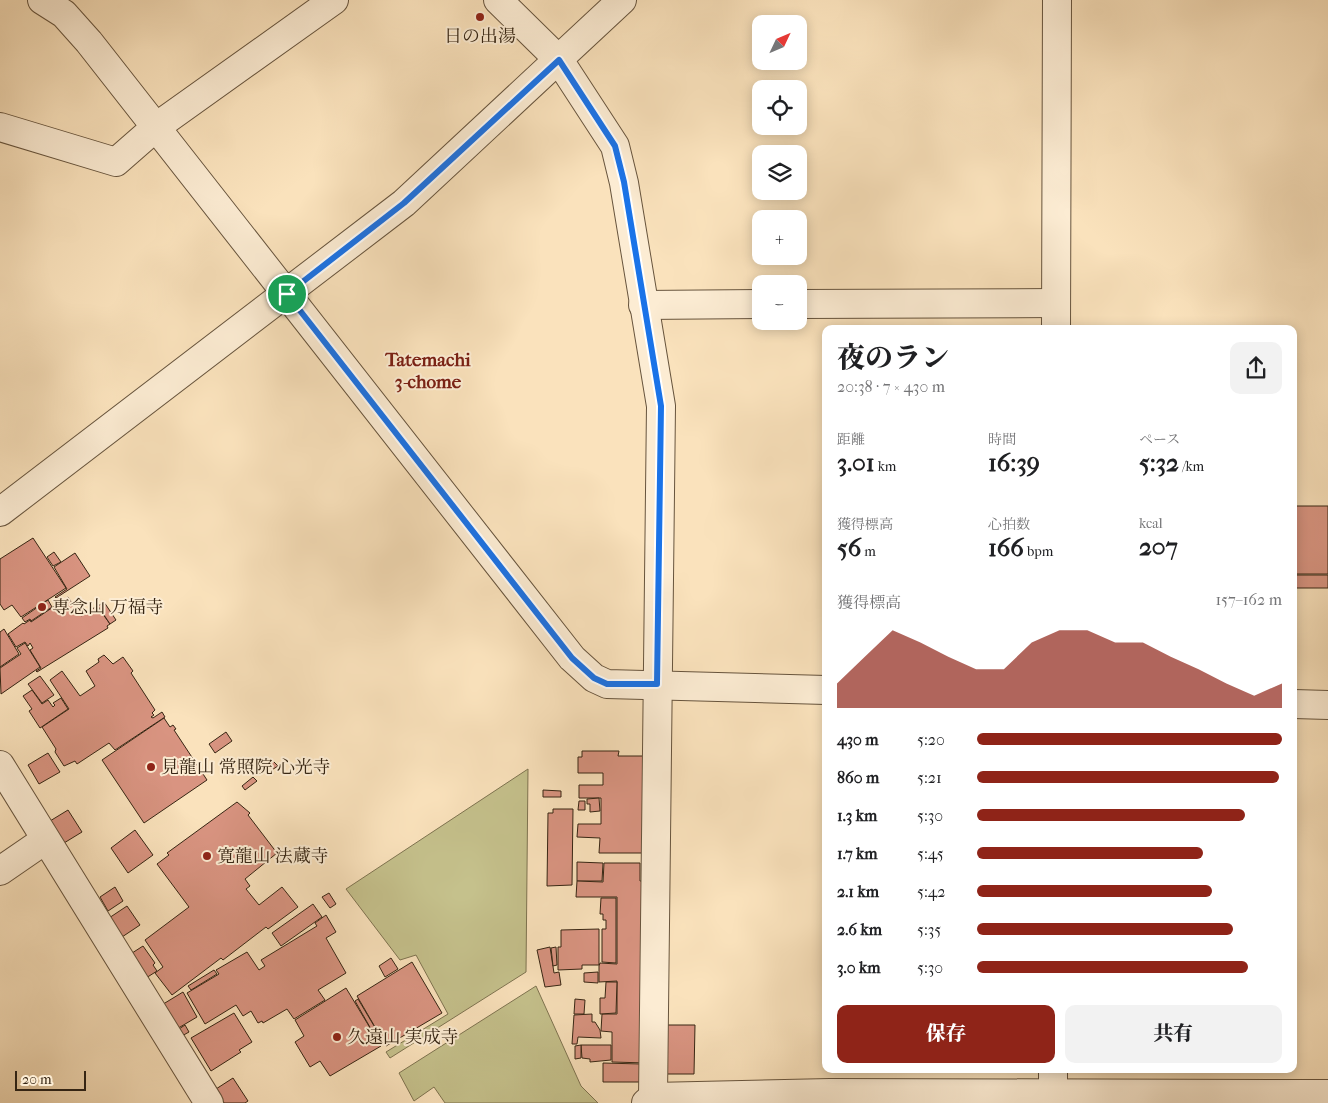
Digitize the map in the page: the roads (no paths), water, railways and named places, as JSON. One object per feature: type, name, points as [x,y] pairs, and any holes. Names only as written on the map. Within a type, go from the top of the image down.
[{"type":"street","points":[[42,0],[64,14],[83,35],[572,658],[594,678],[607,684],[822,690]]},
{"type":"street","points":[[0,127],[116,162],[156,127],[334,0]]},
{"type":"street","points":[[498,0],[559,60],[615,146],[624,182],[661,406],[650,1100],[830,1093],[1053,1089],[1328,1094]]},
{"type":"street","points":[[0,512],[404,203],[622,0]]},
{"type":"street","points":[[807,304],[1056,316],[1058,0]]},
{"type":"street","points":[[643,305],[752,304]]},
{"type":"street","points":[[1297,704],[1328,705]]},
{"type":"street","points":[[0,765],[209,1103]]},
{"type":"street","points":[[0,871],[45,840]]},
{"type":"place","name":"日の出湯","points":[[480,17]]},
{"type":"place","name":"専念山 万福寺","points":[[42,607]]},
{"type":"place","name":"見龍山 常照院 心光寺","points":[[151,767]]},
{"type":"place","name":"寛龍山 法蔵寺","points":[[207,856]]},
{"type":"place","name":"久遠山 実成寺","points":[[337,1037]]},
{"type":"district","name":"Tatemachi 3-chome","points":[[428,370]]}]
